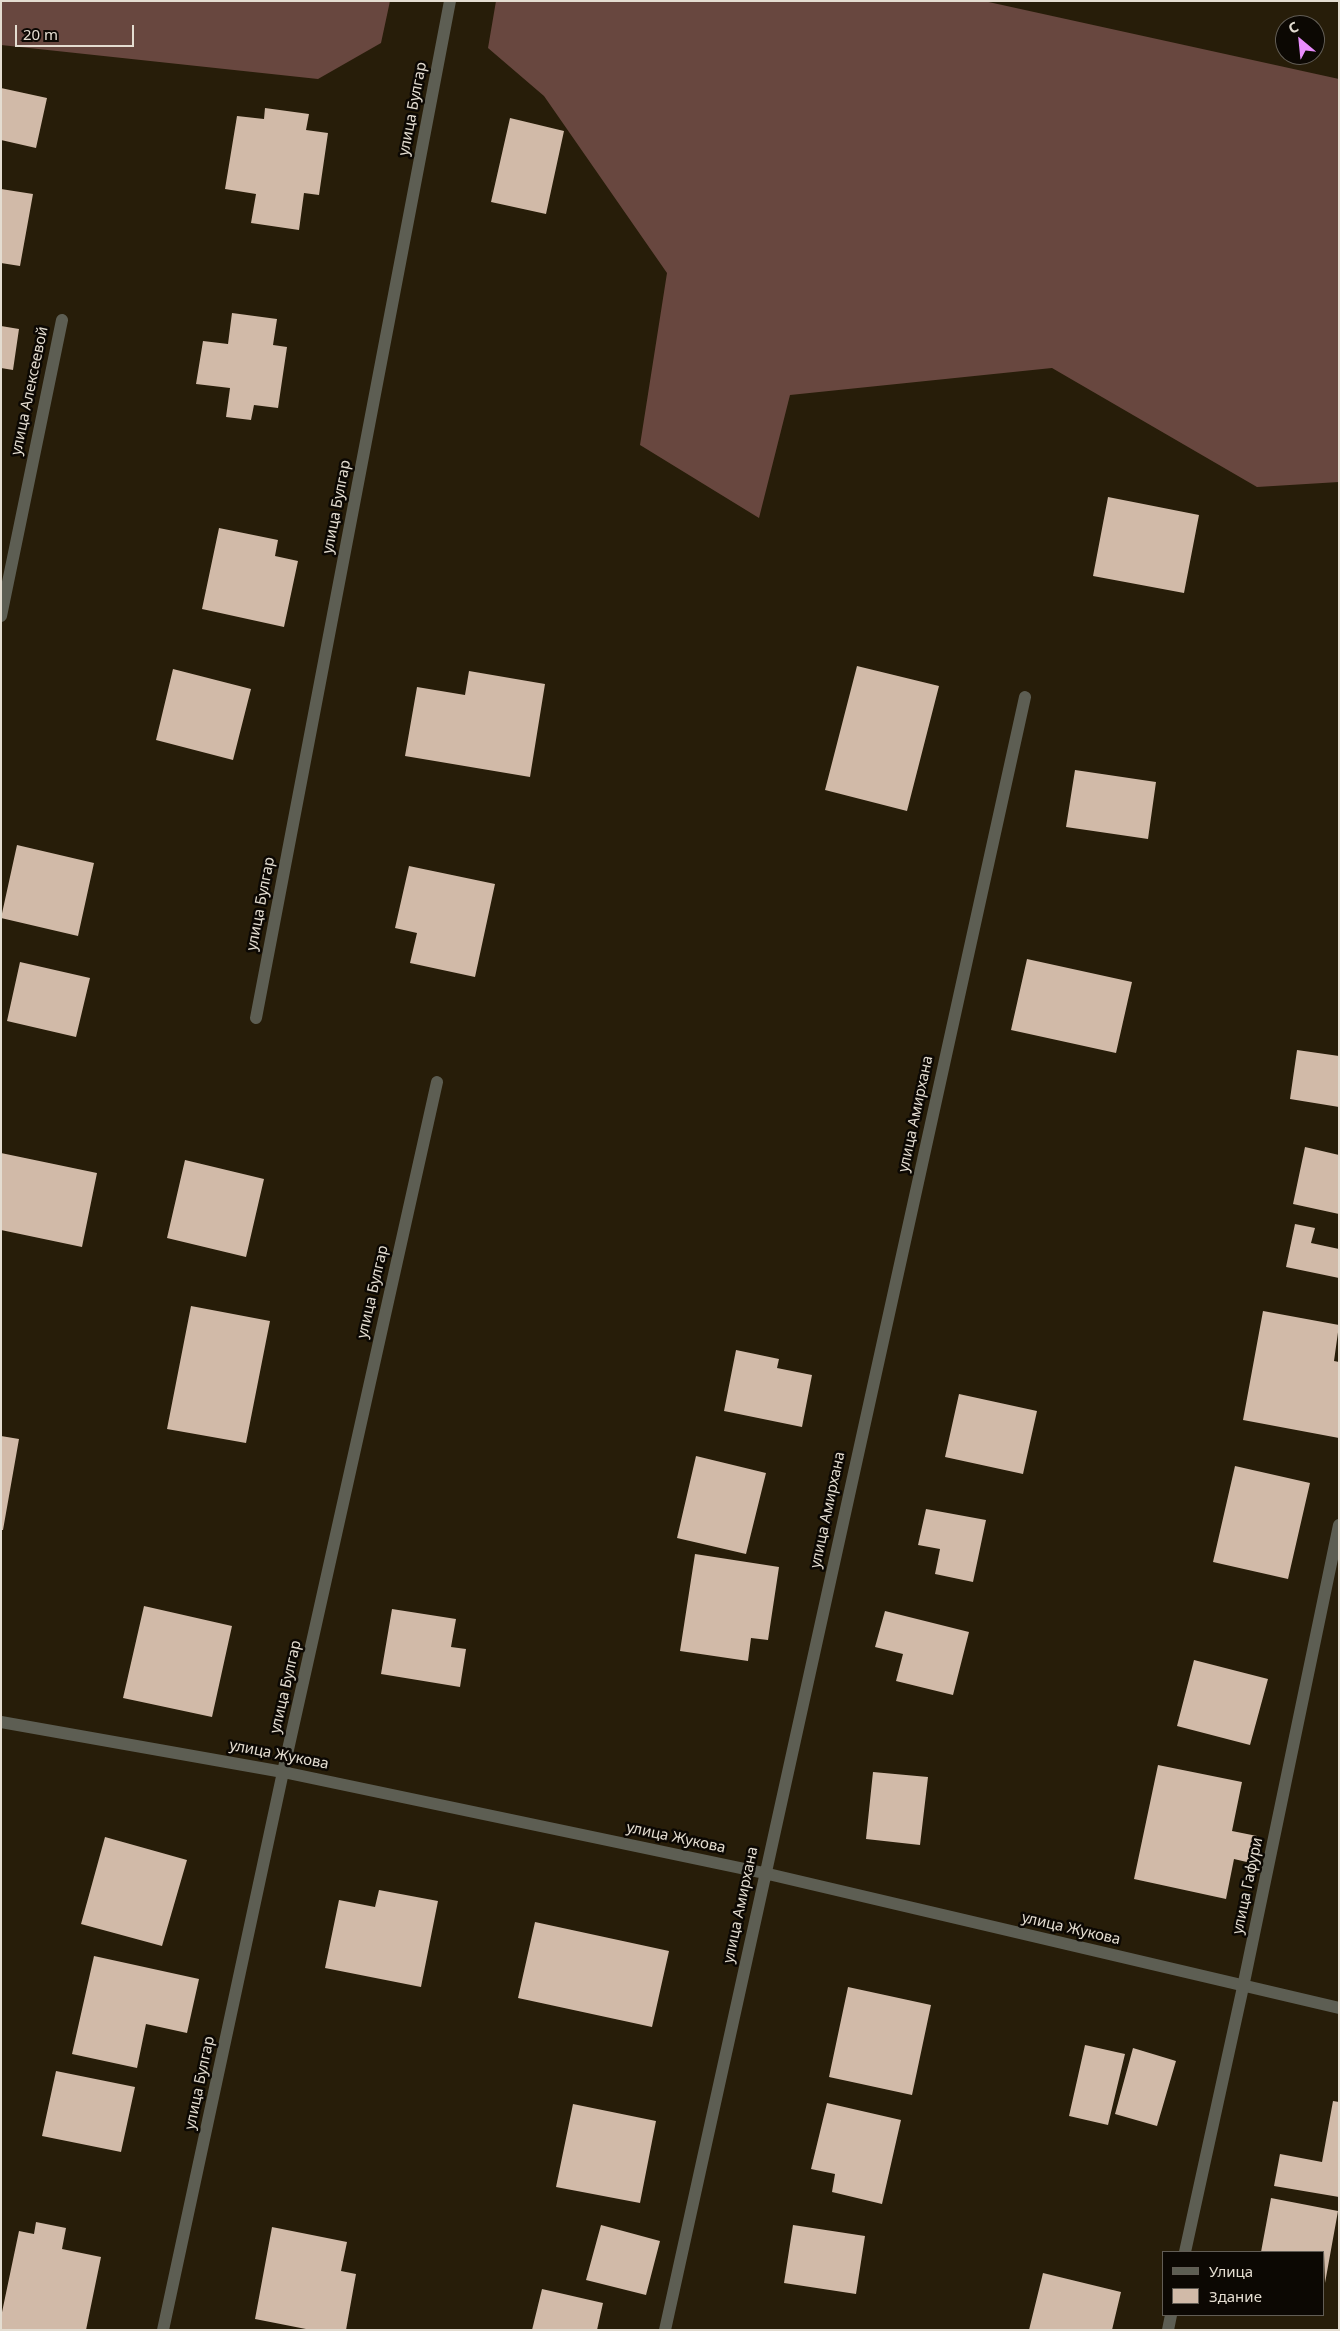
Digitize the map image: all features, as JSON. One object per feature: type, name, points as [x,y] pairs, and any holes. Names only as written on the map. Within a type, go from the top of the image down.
[{"type":"street","name":"улица Булгар","points":[[256,1018],[450,1]]},
{"type":"street","name":"улица Алексеевой","points":[[1,616],[62,320]]},
{"type":"street","name":"улица Амирхана","points":[[665,2330],[764,1873],[1025,697]]},
{"type":"street","name":"улица Булгар","points":[[163,2330],[283,1772],[437,1082]]},
{"type":"street","name":"улица Гафури","points":[[1185,2251],[1243,1987],[1339,1525]]},
{"type":"street","name":"улица Жукова","points":[[1,1722],[283,1772],[764,1873],[1339,2008]]},
{"type":"street","points":[[1168,2330],[1172,2316]]},
{"type":"shaded area","points":[[1,1],[390,1],[381,43],[318,79],[1,45]]},
{"type":"shaded area","points":[[496,1],[984,1],[1339,79],[1339,482],[1257,487],[1052,368],[790,395],[759,518],[640,445],[667,273],[544,96],[488,48]]},
{"type":"building","points":[[1,88],[47,98],[36,148],[1,140]]},
{"type":"building","points":[[265,108],[309,114],[306,130],[328,133],[319,195],[304,193],[299,230],[251,223],[256,194],[225,189],[237,116],[264,119]]},
{"type":"building","points":[[510,118],[564,131],[546,214],[491,202]]},
{"type":"building","points":[[1,189],[33,194],[20,266],[1,263]]},
{"type":"building","points":[[232,313],[277,319],[273,345],[287,347],[278,408],[254,405],[251,420],[226,417],[230,388],[196,384],[203,341],[228,344]]},
{"type":"building","points":[[1,326],[19,329],[13,370],[1,368]]},
{"type":"building","points":[[1108,497],[1199,515],[1184,593],[1093,576]]},
{"type":"building","points":[[219,528],[278,540],[275,556],[298,561],[284,627],[202,609]]},
{"type":"building","points":[[857,666],[939,686],[907,811],[825,790]]},
{"type":"building","points":[[173,669],[251,689],[233,760],[156,740]]},
{"type":"building","points":[[469,671],[545,684],[530,777],[405,756],[417,687],[465,695]]},
{"type":"building","points":[[1075,770],[1156,782],[1148,839],[1066,827]]},
{"type":"building","points":[[17,845],[94,863],[78,936],[1,918]]},
{"type":"building","points":[[409,866],[495,884],[475,977],[410,963],[417,933],[395,928]]},
{"type":"building","points":[[1027,959],[1132,982],[1116,1053],[1011,1030]]},
{"type":"building","points":[[20,962],[90,978],[76,1037],[7,1021]]},
{"type":"building","points":[[1297,1050],[1339,1056],[1339,1107],[1290,1099]]},
{"type":"building","points":[[1305,1147],[1339,1155],[1339,1214],[1293,1204]]},
{"type":"building","points":[[1,1153],[97,1173],[82,1247],[1,1230]]},
{"type":"building","points":[[185,1160],[264,1179],[246,1257],[167,1238]]},
{"type":"building","points":[[1295,1224],[1315,1228],[1311,1243],[1339,1249],[1339,1278],[1286,1267]]},
{"type":"building","points":[[191,1306],[270,1321],[246,1443],[167,1429]]},
{"type":"building","points":[[1263,1311],[1339,1325],[1334,1361],[1339,1362],[1339,1438],[1243,1420]]},
{"type":"building","points":[[736,1350],[779,1359],[777,1368],[812,1375],[802,1427],[724,1411]]},
{"type":"building","points":[[959,1394],[1037,1411],[1023,1474],[945,1457]]},
{"type":"building","points":[[1,1436],[19,1439],[3,1530],[1,1530]]},
{"type":"building","points":[[696,1456],[766,1473],[746,1554],[677,1538]]},
{"type":"building","points":[[1235,1466],[1310,1483],[1288,1579],[1213,1562]]},
{"type":"building","points":[[926,1509],[986,1520],[973,1582],[935,1574],[940,1549],[918,1545]]},
{"type":"building","points":[[695,1554],[779,1567],[768,1640],[751,1638],[748,1661],[680,1651]]},
{"type":"building","points":[[144,1606],[232,1626],[212,1717],[123,1698]]},
{"type":"building","points":[[392,1609],[456,1619],[451,1647],[466,1649],[460,1687],[381,1674]]},
{"type":"building","points":[[885,1611],[969,1632],[953,1695],[896,1681],[903,1654],[875,1647]]},
{"type":"building","points":[[1194,1660],[1268,1679],[1250,1745],[1177,1726]]},
{"type":"building","points":[[1158,1765],[1242,1782],[1232,1831],[1257,1836],[1251,1863],[1234,1859],[1226,1899],[1134,1879]]},
{"type":"building","points":[[873,1772],[928,1777],[920,1845],[866,1839]]},
{"type":"building","points":[[105,1837],[187,1860],[162,1946],[81,1924]]},
{"type":"building","points":[[379,1890],[438,1901],[421,1987],[325,1968],[339,1900],[375,1907]]},
{"type":"building","points":[[535,1922],[669,1951],[652,2027],[518,1998]]},
{"type":"building","points":[[94,1956],[199,1979],[187,2033],[146,2024],[137,2068],[72,2054]]},
{"type":"building","points":[[848,1987],[931,2005],[912,2095],[829,2077]]},
{"type":"building","points":[[1085,2045],[1125,2054],[1108,2125],[1069,2116]]},
{"type":"building","points":[[1133,2048],[1176,2061],[1157,2126],[1115,2114]]},
{"type":"building","points":[[56,2071],[135,2087],[121,2152],[42,2136]]},
{"type":"building","points":[[1333,2101],[1339,2102],[1339,2197],[1274,2186],[1280,2154],[1322,2162]]},
{"type":"building","points":[[827,2103],[901,2120],[882,2204],[832,2192],[835,2174],[811,2169]]},
{"type":"building","points":[[573,2104],[656,2121],[640,2203],[556,2187]]},
{"type":"building","points":[[1271,2198],[1338,2211],[1325,2283],[1325,2251],[1261,2251]]},
{"type":"building","points":[[36,2222],[66,2228],[62,2249],[101,2257],[86,2330],[1,2330],[1,2317],[19,2231],[34,2234]]},
{"type":"building","points":[[601,2225],[660,2241],[646,2295],[586,2280]]},
{"type":"building","points":[[793,2225],[865,2236],[856,2294],[784,2283]]},
{"type":"building","points":[[272,2227],[347,2242],[341,2271],[356,2274],[346,2330],[311,2330],[255,2319]]},
{"type":"building","points":[[1043,2273],[1121,2292],[1112,2330],[1029,2330]]},
{"type":"building","points":[[542,2289],[603,2303],[597,2330],[532,2330]]}]
